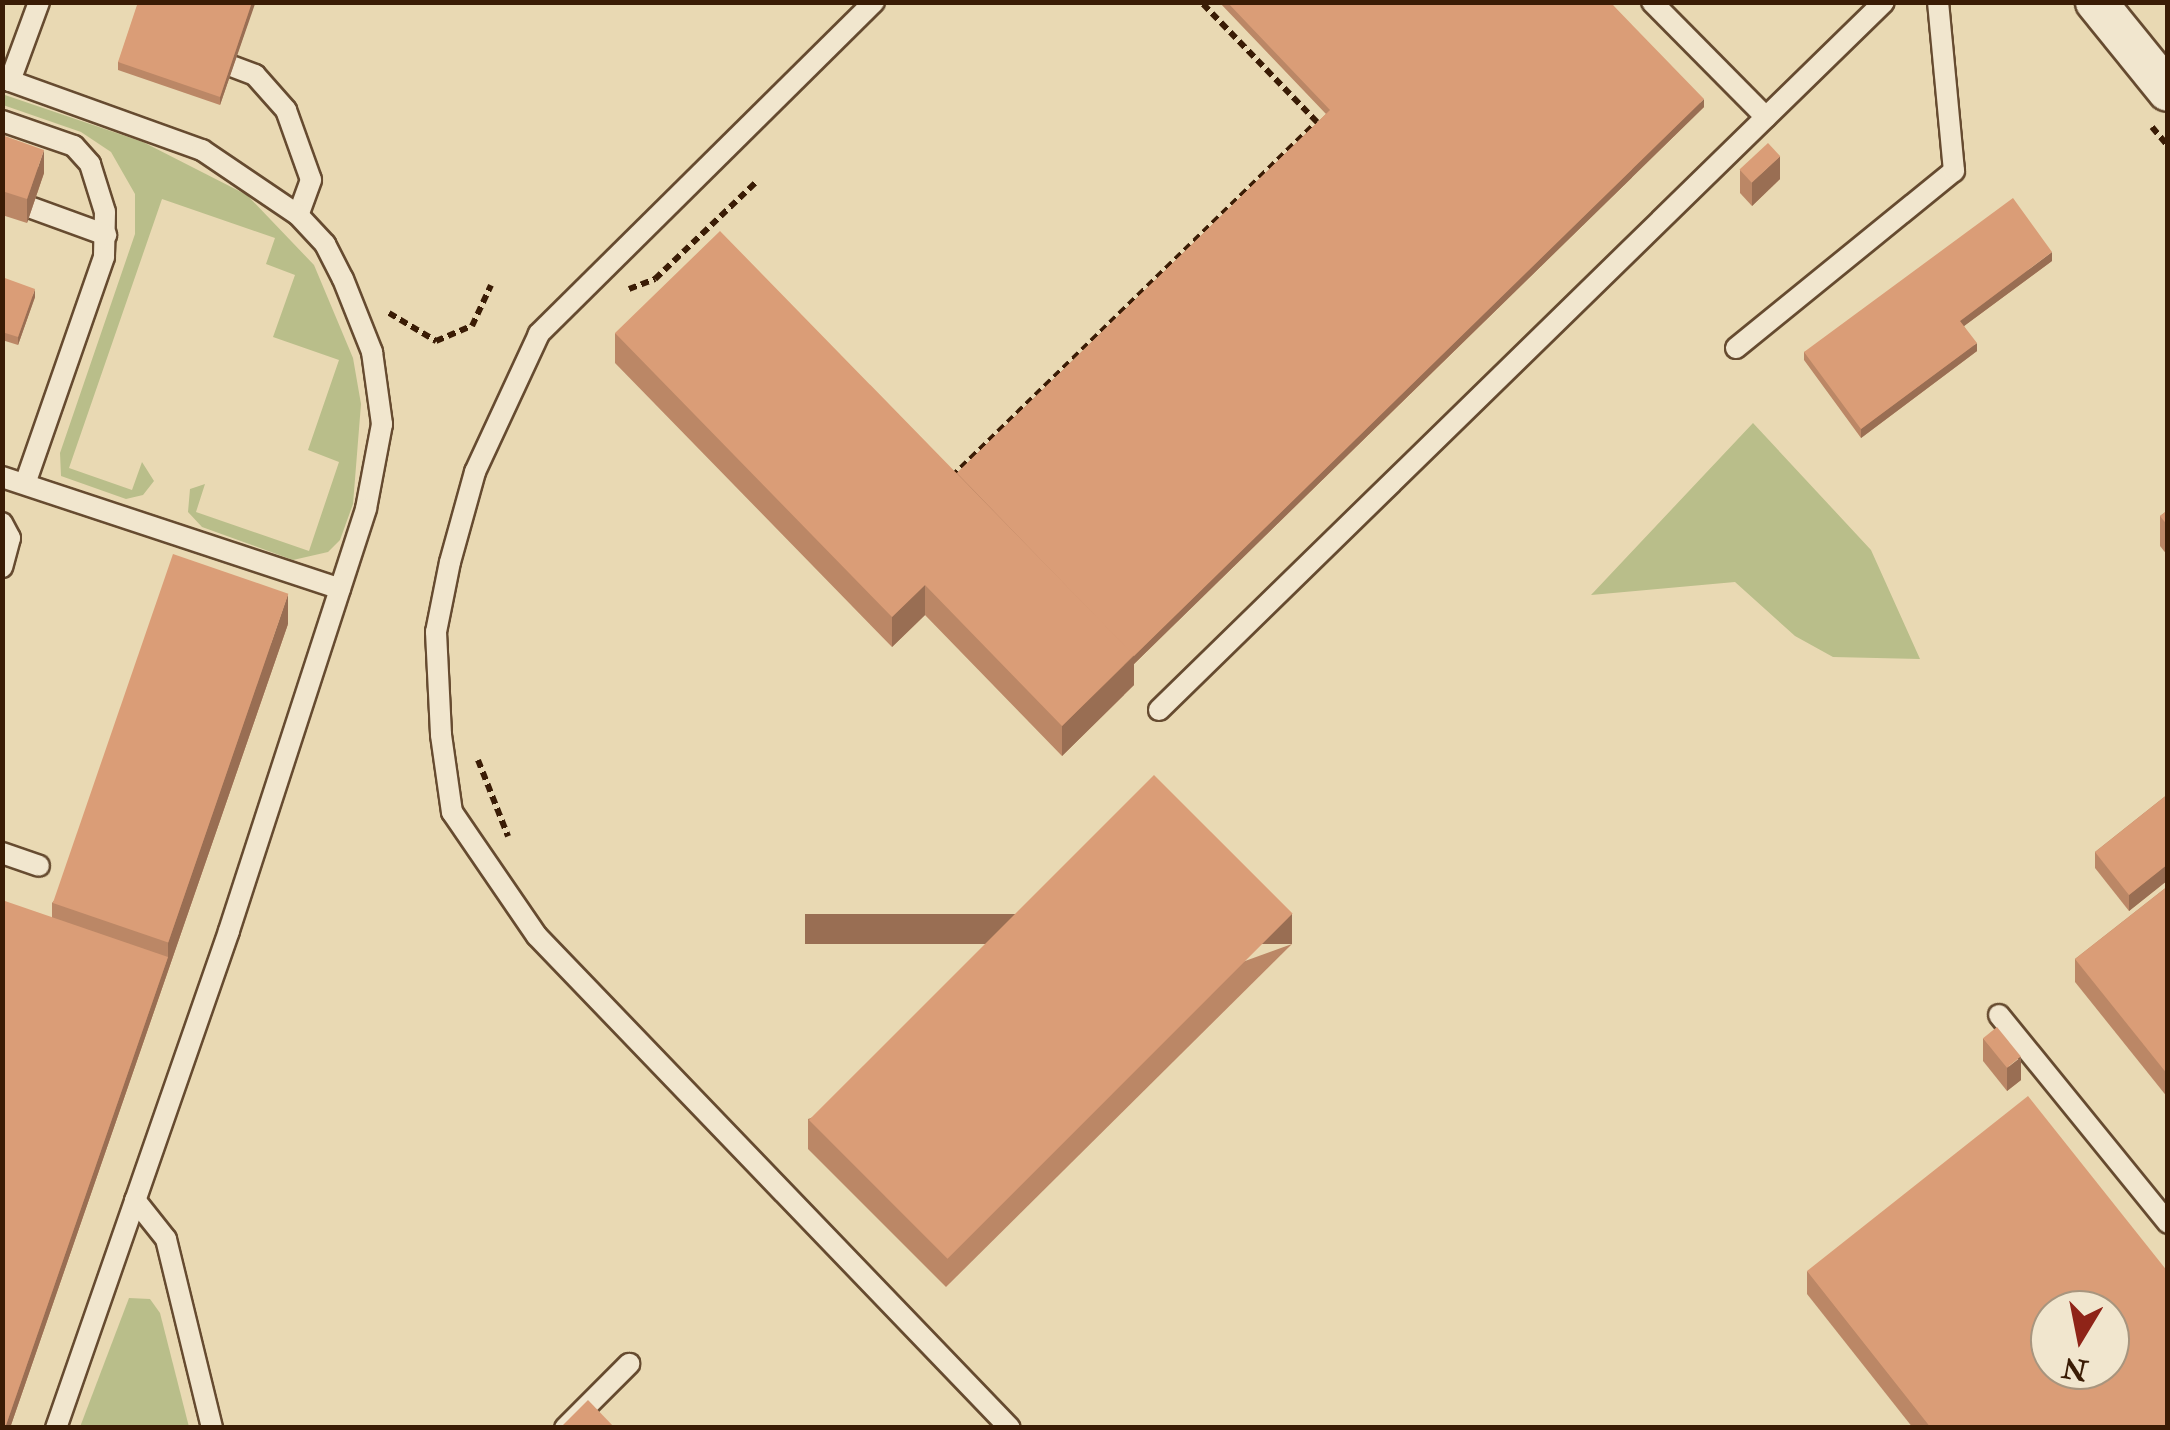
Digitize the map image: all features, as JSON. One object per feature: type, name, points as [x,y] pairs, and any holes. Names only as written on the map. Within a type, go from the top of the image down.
[{"type":"street","points":[[2096,2],[2168,90]]},
{"type":"lane","points":[[39,2],[6,79],[202,150],[298,215],[325,244],[358,316],[372,352],[382,424],[366,510],[56,1428]]},
{"type":"lane","points":[[874,2],[539,334],[475,472],[450,562],[436,632],[440,735],[452,812],[537,936],[1010,1428]]},
{"type":"lane","points":[[1652,2],[1766,117]]},
{"type":"lane","points":[[1159,710],[1884,2]]},
{"type":"lane","points":[[1736,348],[1954,171],[1938,2]]},
{"type":"lane","points":[[180,48],[270,85],[286,110],[311,180],[298,215]]},
{"type":"lane","points":[[2,121],[74,146],[101,191],[106,235],[104,257],[25,484]]},
{"type":"lane","points":[[32,208],[106,235]]},
{"type":"lane","points":[[2,477],[340,589]]},
{"type":"lane","points":[[2,523],[10,538],[2,567]]},
{"type":"lane","points":[[2,853],[39,866]]},
{"type":"lane","points":[[2000,1015],[2168,1223]]},
{"type":"lane","points":[[135,1200],[166,1239],[212,1428]]},
{"type":"lane","points":[[565,1428],[629,1364]]},
{"type":"path","points":[[944,484],[1316,122],[1201,2]]},
{"type":"path","points":[[618,294],[655,278],[756,182]]},
{"type":"path","points":[[381,296],[390,313],[436,341],[472,326],[492,285]]},
{"type":"path","points":[[478,755],[516,852]]},
{"type":"green space","points":[[2,94],[143,142],[247,195],[314,265],[353,358],[361,404],[353,504],[340,540],[328,552],[293,560],[202,527],[188,512],[190,489],[205,484],[196,512],[309,551],[339,462],[308,450],[339,360],[273,337],[295,275],[266,264],[275,238],[162,199],[69,468],[132,490],[142,462],[154,481],[143,495],[126,499],[61,476],[60,453],[135,234],[135,194],[111,152],[81,132],[3,105]]},
{"type":"green space","points":[[1753,423],[1871,550],[1920,659],[1833,657],[1795,636],[1735,582],[1591,595]]},
{"type":"green space","points":[[129,1298],[150,1299],[160,1313],[189,1427],[80,1427]]},
{"type":"building","points":[[138,2],[252,2],[220,97],[118,62]]},
{"type":"building","points":[[1227,2],[1610,2],[1704,99],[1134,656],[957,473],[1330,110]]},
{"type":"building","points":[[2,135],[44,150],[27,199],[2,191]]},
{"type":"building","points":[[1768,143],[1780,156],[1752,183],[1739,170]]},
{"type":"building","points":[[2013,198],[2052,252],[1960,321],[1977,343],[1861,429],[1804,352]]},
{"type":"building","points":[[720,231],[1134,655],[1062,726],[925,585],[892,617],[615,333]]},
{"type":"building","points":[[2,277],[35,289],[18,337],[2,332]]},
{"type":"building","points":[[2168,510],[2168,526],[2160,516]]},
{"type":"building","points":[[173,554],[288,594],[168,943],[53,903]]},
{"type":"building","points":[[1154,775],[1293,914],[948,1259],[809,1120]]},
{"type":"building","points":[[2168,794],[2168,864],[2129,895],[2095,852]]},
{"type":"building","points":[[2168,886],[2168,1075],[2075,959]]},
{"type":"building","points":[[2,900],[168,957],[5,1428],[2,1428]]},
{"type":"building","points":[[1997,1027],[2021,1057],[2007,1068],[1983,1038]]},
{"type":"building","points":[[2028,1096],[2168,1272],[2168,1428],[1931,1428],[1807,1271]]},
{"type":"building","points":[[588,1400],[615,1428],[560,1428]]}]
